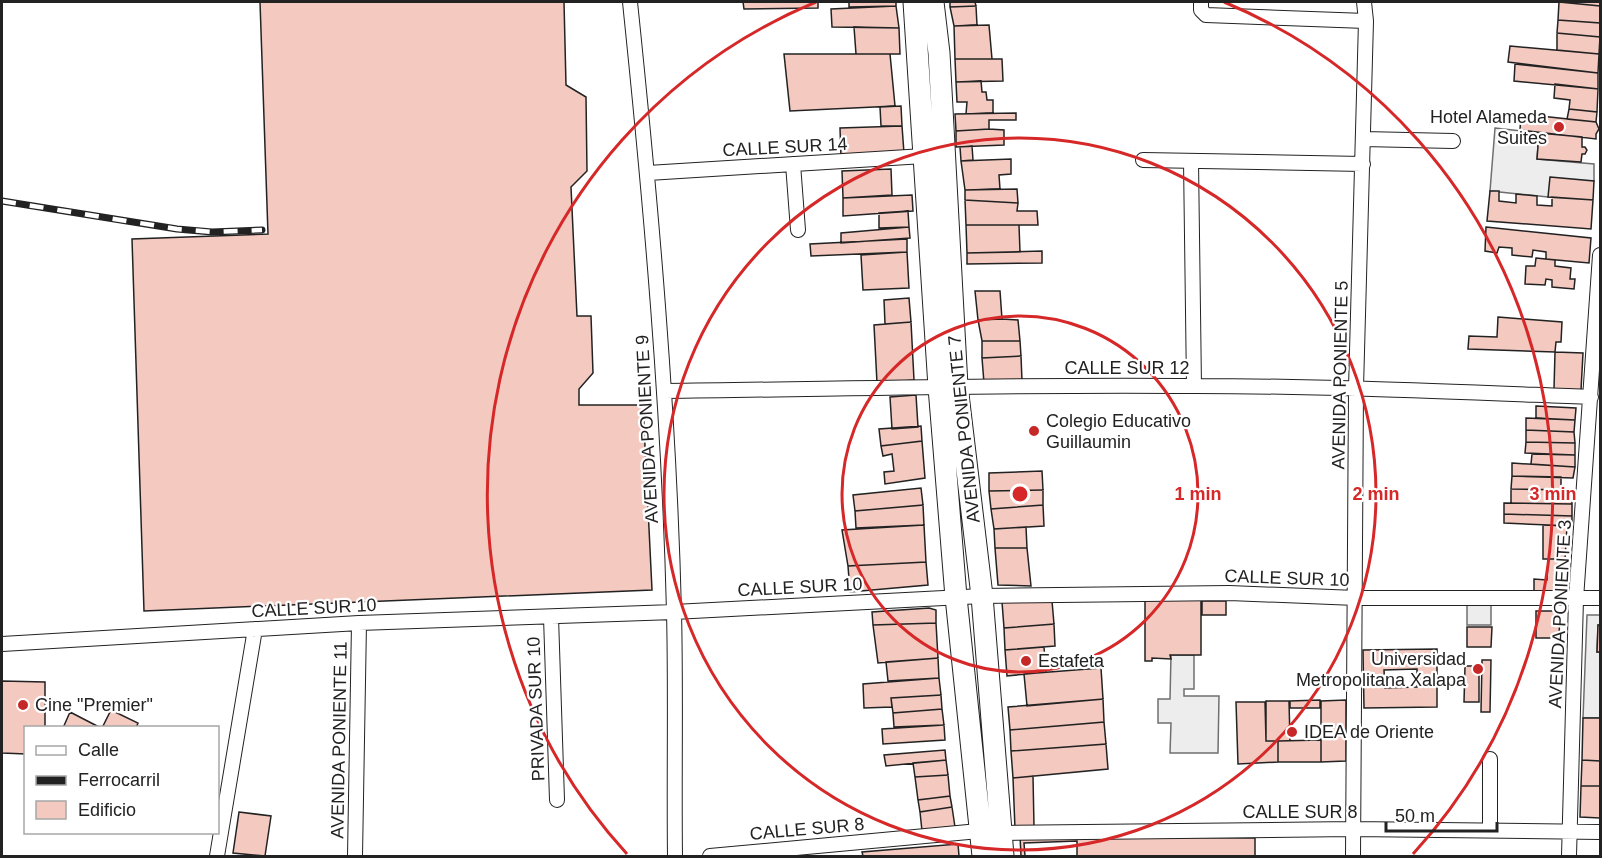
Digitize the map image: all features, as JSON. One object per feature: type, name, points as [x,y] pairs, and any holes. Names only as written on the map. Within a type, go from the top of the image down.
[{"type":"main road","name":"AVENIDA PONIENTE 7","points":[[914,2],[924,156],[948,387],[982,596],[989,832],[983,856]]},
{"type":"main road","name":"AVENIDA PONIENTE 7","points":[[933,2],[939,53],[956,597],[989,832],[1003,856]]},
{"type":"street","name":"AVENIDA PONIENTE 9","points":[[630,2],[648,173],[664,391],[674,612],[675,856]]},
{"type":"street","name":"AVENIDA PONIENTE 5","points":[[1353,856],[1356,388],[1366,21],[1364,2]]},
{"type":"street","points":[[1201,7],[1366,21]]},
{"type":"street","points":[[1363,139],[1453,141]]},
{"type":"street","name":"CALLE SUR 14","points":[[648,173],[924,156]]},
{"type":"street","points":[[1143,160],[1363,164]]},
{"type":"street","points":[[1191,161],[1194,386]]},
{"type":"street","points":[[793,164],[798,230]]},
{"type":"street","name":"AVENIDA PONIENTE 3","points":[[1569,856],[1576,599],[1600,255]]},
{"type":"street","name":"CALLE SUR 12","points":[[664,391],[1194,386],[1356,388],[1591,397]]},
{"type":"street","name":"CALLE SUR 10","points":[[2,644],[359,623],[674,612],[982,596],[1229,593],[1356,598],[1600,598]]},
{"type":"street","name":"PRIVADA SUR 10","points":[[551,617],[557,800]]},
{"type":"street","name":"AVENIDA PONIENTE 11","points":[[355,856],[359,623]]},
{"type":"street","points":[[217,856],[255,629]]},
{"type":"street","points":[[1490,759],[1490,831]]},
{"type":"street","name":"CALLE SUR 8","points":[[710,856],[989,832],[1353,829],[1600,832]]},
{"type":"shaded area","points":[[1495,128],[1539,133],[1537,159],[1594,164],[1594,181],[1548,197],[1490,191]]},
{"type":"shaded area","points":[[1467,601],[1491,601],[1491,625],[1467,625]]},
{"type":"shaded area","points":[[1587,615],[1600,615],[1597,652],[1600,652],[1600,718],[1583,718]]},
{"type":"shaded area","points":[[1171,655],[1194,655],[1194,689],[1184,689],[1184,696],[1219,696],[1218,753],[1170,753],[1171,723],[1158,723],[1158,699],[1170,699]]},
{"type":"building","points":[[260,2],[564,2],[566,85],[586,97],[587,171],[571,187],[577,316],[591,316],[593,373],[579,389],[579,405],[643,405],[652,590],[144,611],[132,239],[268,234]]},
{"type":"building","points":[[743,2],[818,2],[818,8],[744,9]]},
{"type":"building","points":[[849,2],[896,2],[896,6],[849,7]]},
{"type":"building","points":[[950,2],[975,2],[976,6],[950,7]]},
{"type":"building","points":[[1559,2],[1600,2],[1600,6]]},
{"type":"building","points":[[1559,2],[1600,6],[1600,23],[1558,20]]},
{"type":"building","points":[[896,6],[899,28],[832,27],[831,9]]},
{"type":"building","points":[[976,6],[977,25],[954,26],[950,7]]},
{"type":"building","points":[[1558,20],[1600,23],[1600,37],[1557,33]]},
{"type":"building","points":[[989,25],[992,59],[955,59],[954,26]]},
{"type":"building","points":[[854,27],[899,28],[900,54],[856,54]]},
{"type":"building","points":[[1557,33],[1600,37],[1599,54],[1557,50]]},
{"type":"building","points":[[1510,46],[1599,54],[1598,73],[1508,62]]},
{"type":"building","points":[[784,54],[890,54],[895,106],[790,111]]},
{"type":"building","points":[[955,59],[1002,59],[1003,81],[956,82]]},
{"type":"building","points":[[1515,64],[1598,73],[1598,89],[1514,81]]},
{"type":"building","points":[[981,81],[982,92],[986,92],[987,100],[993,100],[993,113],[966,114],[967,102],[957,102],[956,82]]},
{"type":"building","points":[[1555,84],[1598,89],[1597,112],[1569,109],[1570,100],[1554,98]]},
{"type":"building","points":[[901,106],[902,126],[881,126],[880,107]]},
{"type":"building","points":[[1569,109],[1597,112],[1596,122],[1567,119]]},
{"type":"building","points":[[1016,113],[1016,120],[989,120],[989,129],[956,131],[955,114]]},
{"type":"building","name":"Hotel Alameda Suites","points":[[1521,114],[1596,122],[1599,129],[1596,139],[1520,130]]},
{"type":"building","points":[[902,126],[904,153],[841,157],[840,128]]},
{"type":"building","points":[[1004,130],[1004,145],[956,147],[956,131]]},
{"type":"building","points":[[1539,133],[1582,137],[1582,147],[1587,150],[1585,154],[1582,154],[1581,162],[1537,159]]},
{"type":"building","points":[[972,146],[973,160],[961,161],[960,147]]},
{"type":"building","points":[[1011,159],[1011,174],[999,175],[1000,189],[965,190],[961,161]]},
{"type":"building","points":[[891,169],[892,195],[843,198],[842,171]]},
{"type":"building","points":[[1550,177],[1594,181],[1593,200],[1548,197]]},
{"type":"building","points":[[1017,189],[1018,203],[965,200],[965,190]]},
{"type":"building","points":[[1490,191],[1499,191],[1499,201],[1516,203],[1516,194],[1537,196],[1537,205],[1552,206],[1552,197],[1593,200],[1591,229],[1487,221]]},
{"type":"building","points":[[912,195],[913,211],[843,216],[843,198]]},
{"type":"building","points":[[965,200],[1018,203],[1017,211],[1037,211],[1038,225],[966,225]]},
{"type":"building","points":[[908,211],[909,227],[879,228],[879,213]]},
{"type":"building","points":[[966,225],[1019,225],[1020,252],[967,253]]},
{"type":"building","points":[[909,227],[910,238],[841,243],[841,233]]},
{"type":"building","points":[[1486,227],[1591,238],[1589,263],[1546,259],[1546,252],[1533,250],[1532,257],[1512,255],[1512,248],[1499,247],[1497,253],[1485,251]]},
{"type":"building","points":[[907,239],[907,252],[811,256],[810,244]]},
{"type":"building","points":[[1042,251],[1042,263],[967,264],[967,253]]},
{"type":"building","points":[[907,252],[909,288],[863,290],[861,255]]},
{"type":"building","points":[[1536,258],[1555,260],[1555,266],[1571,268],[1570,279],[1575,279],[1574,289],[1552,287],[1552,280],[1546,279],[1545,285],[1525,284],[1526,266],[1535,266]]},
{"type":"building","points":[[975,291],[1000,291],[1002,319],[978,320]]},
{"type":"building","points":[[909,298],[911,322],[885,324],[884,300]]},
{"type":"building","points":[[1498,317],[1562,322],[1561,342],[1556,342],[1555,352],[1468,349],[1469,336],[1497,337]]},
{"type":"building","points":[[978,320],[1018,320],[1020,341],[982,341]]},
{"type":"building","points":[[911,322],[914,380],[877,383],[874,325]]},
{"type":"building","points":[[982,341],[1020,341],[1021,356],[982,358]]},
{"type":"building","points":[[1555,352],[1583,353],[1581,390],[1554,389]]},
{"type":"building","points":[[1021,356],[1022,381],[984,383],[982,358]]},
{"type":"building","points":[[916,395],[918,427],[892,429],[890,397]]},
{"type":"building","points":[[1536,406],[1576,408],[1575,420],[1536,418]]},
{"type":"building","points":[[1526,418],[1575,420],[1574,432],[1526,430]]},
{"type":"building","points":[[921,426],[922,441],[881,446],[879,429]]},
{"type":"building","points":[[1526,430],[1574,432],[1575,443],[1526,442]]},
{"type":"building","points":[[922,441],[925,478],[885,484],[884,472],[894,471],[892,454],[883,456],[881,446]]},
{"type":"building","points":[[1526,442],[1575,443],[1575,455],[1525,453]]},
{"type":"building","points":[[1532,454],[1575,455],[1575,467],[1531,464]]},
{"type":"building","points":[[1512,463],[1575,467],[1573,478],[1512,476]]},
{"type":"building","points":[[1042,471],[1043,490],[989,491],[989,473]]},
{"type":"building","points":[[1512,476],[1561,477],[1561,490],[1511,489]]},
{"type":"building","points":[[921,488],[923,505],[855,511],[853,495]]},
{"type":"building","points":[[1511,489],[1572,490],[1572,504],[1511,503]]},
{"type":"building","points":[[1043,490],[1043,505],[991,509],[989,491]]},
{"type":"building","points":[[1504,503],[1572,504],[1572,516],[1504,514]]},
{"type":"building","points":[[923,505],[924,525],[856,528],[855,511]]},
{"type":"building","points":[[1043,505],[1044,526],[994,529],[991,509]]},
{"type":"building","points":[[1504,514],[1572,516],[1572,526],[1504,523]]},
{"type":"building","points":[[924,525],[926,562],[848,566],[842,530]]},
{"type":"building","points":[[1543,525],[1567,526],[1565,559],[1543,559]]},
{"type":"building","points":[[1026,527],[1027,548],[995,548],[994,529]]},
{"type":"building","points":[[995,548],[1027,548],[1031,586],[998,585]]},
{"type":"building","points":[[1548,559],[1565,559],[1564,594],[1534,593],[1534,579],[1547,580]]},
{"type":"building","points":[[926,562],[928,585],[850,592],[848,566]]},
{"type":"building","points":[[1145,597],[1201,597],[1201,655],[1170,655],[1171,659],[1152,658],[1152,661],[1145,661]]},
{"type":"building","points":[[1052,601],[1054,624],[1004,628],[1002,602]]},
{"type":"building","points":[[1202,601],[1226,601],[1226,615],[1202,615]]},
{"type":"building","points":[[929,608],[936,610],[936,623],[873,625],[872,612]]},
{"type":"building","points":[[1536,611],[1560,611],[1559,638],[1536,638]]},
{"type":"building","points":[[936,623],[938,658],[878,663],[873,625]]},
{"type":"building","points":[[1054,624],[1055,646],[1005,650],[1004,628]]},
{"type":"building","points":[[1598,625],[1600,625],[1600,652],[1597,652]]},
{"type":"building","name":"Universidad Metropolitana Xalapa","points":[[1467,627],[1492,627],[1491,647],[1467,647]]},
{"type":"building","name":"Estafeta","points":[[1044,647],[1046,672],[1007,676],[1005,650]]},
{"type":"building","points":[[1437,649],[1437,707],[1364,708],[1363,650]],"holes":[[[1417,669],[1417,687],[1385,688],[1384,670]]]},
{"type":"building","points":[[938,658],[939,678],[888,681],[886,662]]},
{"type":"building","points":[[1482,660],[1491,660],[1490,712],[1481,712]]},
{"type":"building","points":[[1465,666],[1479,666],[1479,702],[1464,702]]},
{"type":"building","points":[[1101,668],[1103,699],[1027,706],[1024,674]]},
{"type":"building","points":[[939,678],[941,695],[891,698],[892,707],[864,708],[863,684]]},
{"type":"building","name":"Cine \"Premier\"","points":[[2,681],[45,682],[45,726],[24,726],[24,754],[2,753]]},
{"type":"building","points":[[941,695],[942,709],[893,713],[891,698]]},
{"type":"building","points":[[1103,699],[1104,722],[1010,730],[1008,707]]},
{"type":"building","points":[[1320,700],[1320,708],[1290,708],[1290,701]]},
{"type":"building","points":[[1346,700],[1346,761],[1321,762],[1321,701]]},
{"type":"building","points":[[1266,701],[1289,701],[1290,741],[1266,741]]},
{"type":"building","points":[[1236,702],[1265,702],[1266,741],[1278,741],[1278,762],[1238,764]]},
{"type":"building","points":[[942,709],[944,725],[894,727],[893,713]]},
{"type":"building","points":[[111,710],[138,723],[137,726],[103,726]]},
{"type":"building","points":[[70,712],[97,726],[64,726]]},
{"type":"building","points":[[1583,718],[1600,718],[1600,761],[1582,760]]},
{"type":"building","points":[[1104,722],[1106,744],[1011,751],[1010,730]]},
{"type":"building","points":[[944,725],[945,740],[883,744],[882,729]]},
{"type":"building","points":[[1321,740],[1321,762],[1278,762],[1278,741]]},
{"type":"building","points":[[1106,744],[1108,769],[1013,778],[1011,751]]},
{"type":"building","points":[[945,750],[946,760],[886,766],[884,755]]},
{"type":"building","points":[[946,760],[948,775],[915,777],[913,763]]},
{"type":"building","points":[[1582,760],[1600,761],[1600,786],[1581,786]]},
{"type":"building","points":[[948,775],[950,796],[918,800],[915,777]]},
{"type":"building","points":[[1033,776],[1034,827],[1015,829],[1013,778]]},
{"type":"building","points":[[1581,786],[1600,786],[1600,818],[1580,817]]},
{"type":"building","points":[[950,796],[952,807],[920,812],[918,800]]},
{"type":"building","points":[[952,807],[955,827],[922,831],[920,812]]},
{"type":"building","points":[[239,812],[271,816],[265,856],[233,853]]},
{"type":"building","points":[[1020,836],[1255,838],[1255,856],[1077,856],[1077,841],[1024,843],[1025,856],[1021,856]]},
{"type":"building","points":[[958,844],[959,856],[863,856],[862,852]]},
{"type":"railway","points":[[2,201],[177,229],[212,232],[262,230]]},
{"type":"place","name":"Hotel Alameda Suites","points":[[1559,127]]},
{"type":"place","name":"Colegio Educativo Guillaumin","points":[[1034,431]]},
{"type":"place","name":"Estafeta","points":[[1026,661]]},
{"type":"place","name":"Universidad Metropolitana Xalapa","points":[[1478,669]]},
{"type":"place","name":"Cine \"Premier\"","points":[[23,705]]},
{"type":"place","name":"IDEA de Oriente","points":[[1292,732]]}]
